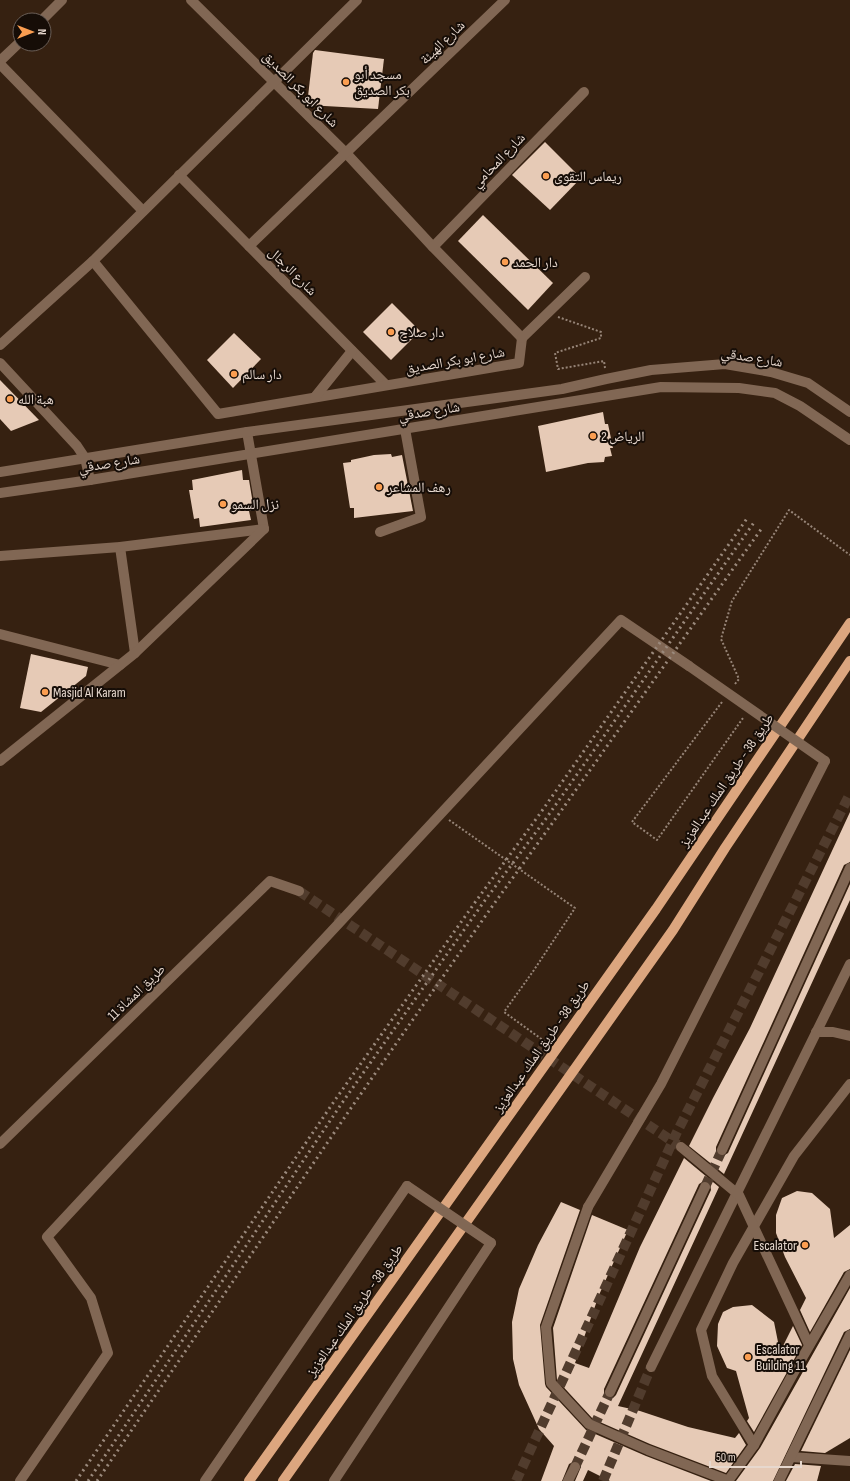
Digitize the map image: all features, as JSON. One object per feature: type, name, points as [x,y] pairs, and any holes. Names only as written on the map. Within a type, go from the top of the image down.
[{"type":"main road","name":"طريق 38 - طريق الملك عبدالعزيز","points":[[249,1481],[656,909],[850,623]]},
{"type":"main road","points":[[283,1481],[673,930],[725,848],[850,660]]},
{"type":"street","points":[[50,12],[62,0]]},
{"type":"street","points":[[0,345],[93,261],[357,0]]},
{"type":"street","name":"شارع الهيئة","points":[[249,246],[505,0]]},
{"type":"street","name":"شارع ابو بكر الصديق","points":[[93,261],[218,414],[519,363],[522,338],[433,247],[346,154],[194,1]]},
{"type":"street","points":[[12,50],[0,62],[143,211]]},
{"type":"street","name":"شارع المحامي","points":[[433,247],[584,92]]},
{"type":"street","name":"شارع الرجال","points":[[179,175],[386,385]]},
{"type":"street","points":[[522,338],[585,277]]},
{"type":"street","points":[[315,398],[352,351]]},
{"type":"street","points":[[0,363],[77,446],[85,458],[90,480]]},
{"type":"street","name":"شارع صدقي","points":[[0,472],[247,432],[562,389],[651,370],[725,364],[771,372],[808,383],[850,412]]},
{"type":"street","points":[[606,379],[609,396]]},
{"type":"street","name":"شارع صدقي","points":[[0,492],[90,480],[661,388],[739,388],[775,393],[800,406],[850,440]]},
{"type":"street","points":[[380,532],[421,517],[405,429]]},
{"type":"street","points":[[247,432],[264,530]]},
{"type":"street","points":[[0,556],[120,547],[264,530]]},
{"type":"street","points":[[0,761],[135,653],[264,530]]},
{"type":"street","points":[[120,547],[135,653]]},
{"type":"street","points":[[20,1481],[108,1353],[91,1298],[47,1237],[621,620],[825,761],[661,1084],[588,1207],[546,1327],[550,1383],[589,1424],[648,1450],[729,1481],[754,1446],[809,1345],[850,1275]]},
{"type":"street","points":[[0,634],[120,665]]},
{"type":"street","points":[[722,1150],[850,868]]},
{"type":"street","name":"طريق المشاة 11","points":[[0,1144],[270,881],[299,891]]},
{"type":"street","points":[[651,1368],[850,964]]},
{"type":"street","points":[[816,1032],[833,1032],[850,1036]]},
{"type":"street","points":[[754,1446],[712,1376],[701,1330],[733,1263],[794,1156],[850,1084]]},
{"type":"street","points":[[681,1147],[739,1195],[809,1345]]},
{"type":"street","points":[[205,1481],[407,1186],[491,1243],[334,1481]]},
{"type":"street","points":[[610,1392],[705,1187]]},
{"type":"street","points":[[779,1481],[850,1335]]},
{"type":"street","points":[[790,1457],[850,1461]]},
{"type":"street","points":[[568,1481],[575,1467]]},
{"type":"path","points":[[548,313],[601,332],[601,338],[555,353],[558,369],[604,361],[606,379]]},
{"type":"path","points":[[734,685],[739,679],[721,639],[732,600],[789,510],[850,555]]},
{"type":"path","points":[[725,698],[632,822],[657,840],[750,708]]},
{"type":"path","points":[[441,814],[575,908],[504,1012],[556,1049]]},
{"type":"building","name":"مسجد أبو بكر الصديق","points":[[315,50],[384,59],[378,109],[307,105],[313,53]]},
{"type":"building","name":"ريماس التقوى","points":[[545,142],[581,178],[550,210],[512,175]]},
{"type":"building","name":"دار الحمد","points":[[483,215],[553,283],[528,310],[458,241]]},
{"type":"building","name":"دار صلاح","points":[[392,303],[420,331],[391,360],[363,332]]},
{"type":"building","name":"دار سالم","points":[[234,333],[261,359],[233,388],[207,360]]},
{"type":"building","name":"هبة الله","points":[[0,380],[39,420],[11,431],[0,419]]},
{"type":"building","points":[[603,412],[605,424],[608,424],[613,448],[610,448],[612,456],[605,457],[604,462],[588,463],[546,472],[538,426]]},
{"type":"building","name":"رهف المشاعر","points":[[391,454],[392,457],[402,455],[413,511],[354,518],[354,508],[350,508],[343,463],[374,455]]},
{"type":"building","name":"نزل السمو","points":[[242,470],[243,480],[249,480],[254,510],[249,511],[251,520],[200,527],[199,518],[194,519],[189,490],[193,490],[192,480]]},
{"type":"building","name":"Masjid Al Karam","points":[[31,654],[88,667],[86,676],[41,712],[20,708]]},
{"type":"building","points":[[850,812],[850,862],[844,865],[716,1147],[716,1151],[719,1156],[723,1156],[728,1153],[850,884],[850,900],[724,1174],[689,1146],[750,1028]]},
{"type":"building","points":[[684,1158],[719,1187],[618,1406],[640,1411],[688,1427],[735,1438],[739,1433],[746,1445],[726,1473],[650,1444],[593,1419],[557,1380],[553,1328],[592,1215],[628,1230],[599,1295],[575,1363],[589,1368],[640,1247]],"holes":[[[704,1181],[710,1183],[711,1190],[616,1395],[613,1398],[608,1398],[604,1395],[604,1389],[699,1184]]]},
{"type":"building","name":"Escalator","points":[[797,1191],[812,1193],[830,1209],[834,1238],[850,1225],[850,1269],[844,1272],[810,1332],[800,1310],[806,1298],[785,1257],[776,1233],[776,1215],[782,1198]]},
{"type":"building","points":[[561,1202],[580,1210],[540,1325],[546,1387],[586,1430],[646,1456],[711,1481],[610,1481],[588,1470],[583,1481],[575,1481],[581,1467],[580,1463],[575,1461],[569,1464],[562,1481],[541,1481],[554,1446],[539,1429],[519,1385],[513,1359],[512,1322],[519,1289],[538,1245]]},
{"type":"building","points":[[850,1288],[850,1329],[844,1332],[773,1481],[736,1481],[760,1448]]},
{"type":"building","name":"Escalator Building 11","points":[[752,1305],[774,1322],[780,1352],[793,1326],[802,1345],[754,1432],[747,1421],[749,1418],[736,1371],[727,1368],[717,1346],[718,1324],[723,1312],[733,1307]]},
{"type":"building","points":[[850,1350],[850,1438],[825,1453],[801,1451]]},
{"type":"building","points":[[795,1464],[821,1466],[817,1481],[786,1481]]},
{"type":"tunnel","points":[[516,1481],[677,1132],[850,794]]},
{"type":"tunnel","points":[[299,891],[678,1145]]},
{"type":"tunnel","points":[[705,1187],[722,1150]]},
{"type":"tunnel","points":[[603,1481],[651,1367]]},
{"type":"tunnel","points":[[575,1467],[610,1392]]},
{"type":"railway","points":[[76,1481],[335,1100],[539,815],[748,517]]},
{"type":"railway","points":[[88,1481],[342,1103],[483,903],[545,820],[755,521]]},
{"type":"railway","points":[[97,1481],[351,1108],[491,908],[762,528]]},
{"type":"place","name":"مسجد أبو بكر الصديق","points":[[346,82]]},
{"type":"place","name":"ريماس التقوى","points":[[546,176]]},
{"type":"place","name":"دار الحمد","points":[[505,262]]},
{"type":"place","name":"دار صلاح","points":[[391,332]]},
{"type":"place","name":"دار سالم","points":[[234,374]]},
{"type":"place","name":"هبة الله","points":[[10,399]]},
{"type":"place","name":"الرياض 2","points":[[593,436]]},
{"type":"place","name":"رهف المشاعر","points":[[379,487]]},
{"type":"place","name":"نزل السمو","points":[[223,504]]},
{"type":"place","name":"Masjid Al Karam","points":[[45,692]]},
{"type":"place","name":"Escalator","points":[[805,1245]]},
{"type":"place","name":"Escalator Building 11","points":[[748,1357]]}]
